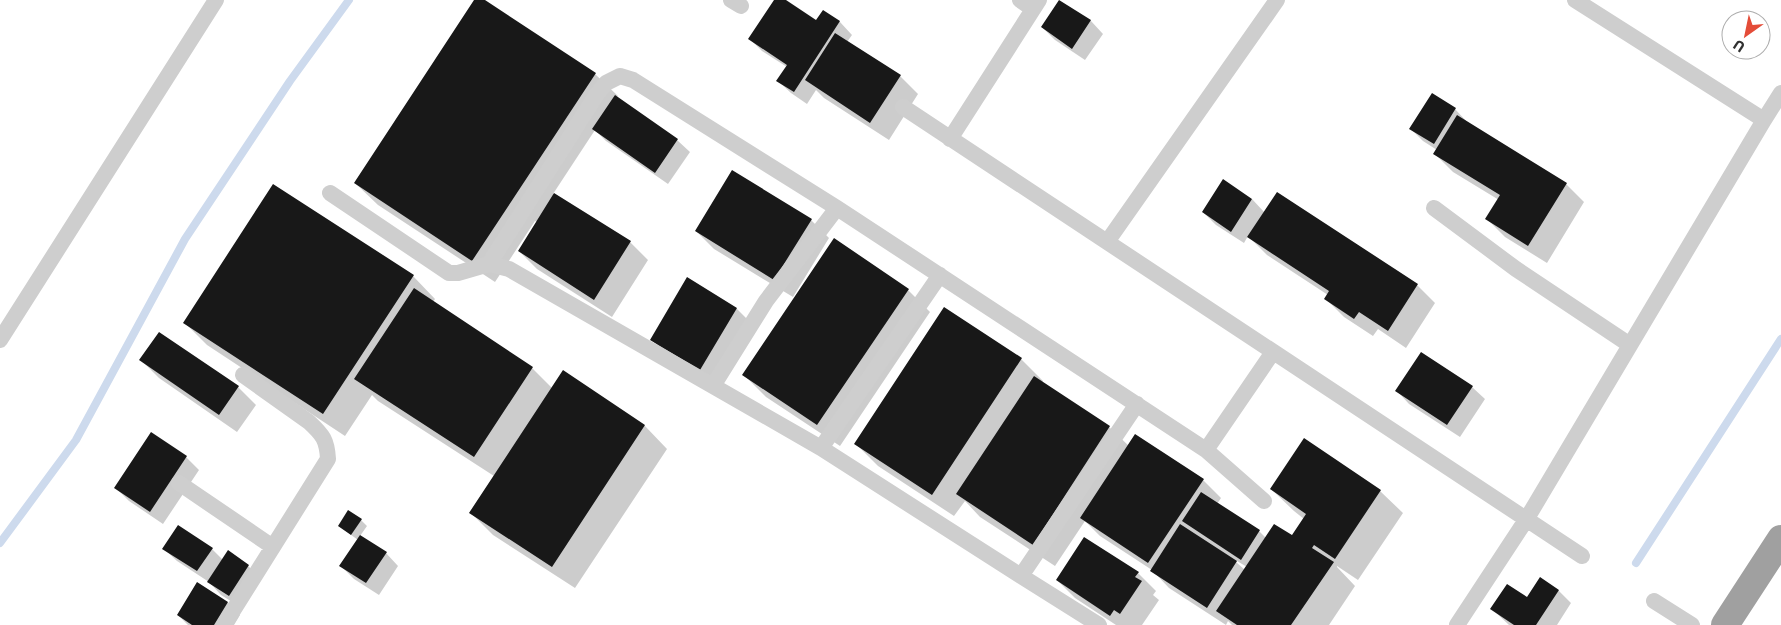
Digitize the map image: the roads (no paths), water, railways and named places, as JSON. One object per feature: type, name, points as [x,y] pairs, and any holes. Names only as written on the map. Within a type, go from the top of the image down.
[{"type":"highway","points":[[1725,625],[1781,539]]},
{"type":"lane","points":[[0,340],[216,0]]},
{"type":"lane","points":[[1108,242],[1277,0]]},
{"type":"lane","points":[[1575,0],[1764,120]]},
{"type":"lane","points":[[950,139],[1031,3]]},
{"type":"lane","points":[[489,264],[597,94],[606,83],[620,76],[633,80],[837,208],[1137,404],[1206,450],[1264,501]]},
{"type":"lane","points":[[1457,625],[1526,520],[1781,93]]},
{"type":"lane","points":[[903,107],[1582,556]]},
{"type":"lane","points":[[330,192],[449,273],[458,273],[489,264],[510,269],[821,448],[1099,625]]},
{"type":"lane","points":[[713,386],[766,301],[837,208]]},
{"type":"lane","points":[[1434,208],[1516,269],[1630,345]]},
{"type":"lane","points":[[821,448],[940,275]]},
{"type":"lane","points":[[1206,450],[1273,352]]},
{"type":"lane","points":[[224,625],[328,459],[324,438],[309,422],[243,375]]},
{"type":"lane","points":[[1021,576],[1137,404]]},
{"type":"lane","points":[[179,483],[273,547]]},
{"type":"lane","points":[[1654,601],[1692,625]]},
{"type":"waterway","points":[[0,543],[76,440],[185,239],[290,81],[349,0]]},
{"type":"waterway","points":[[1636,563],[1781,339]]}]
